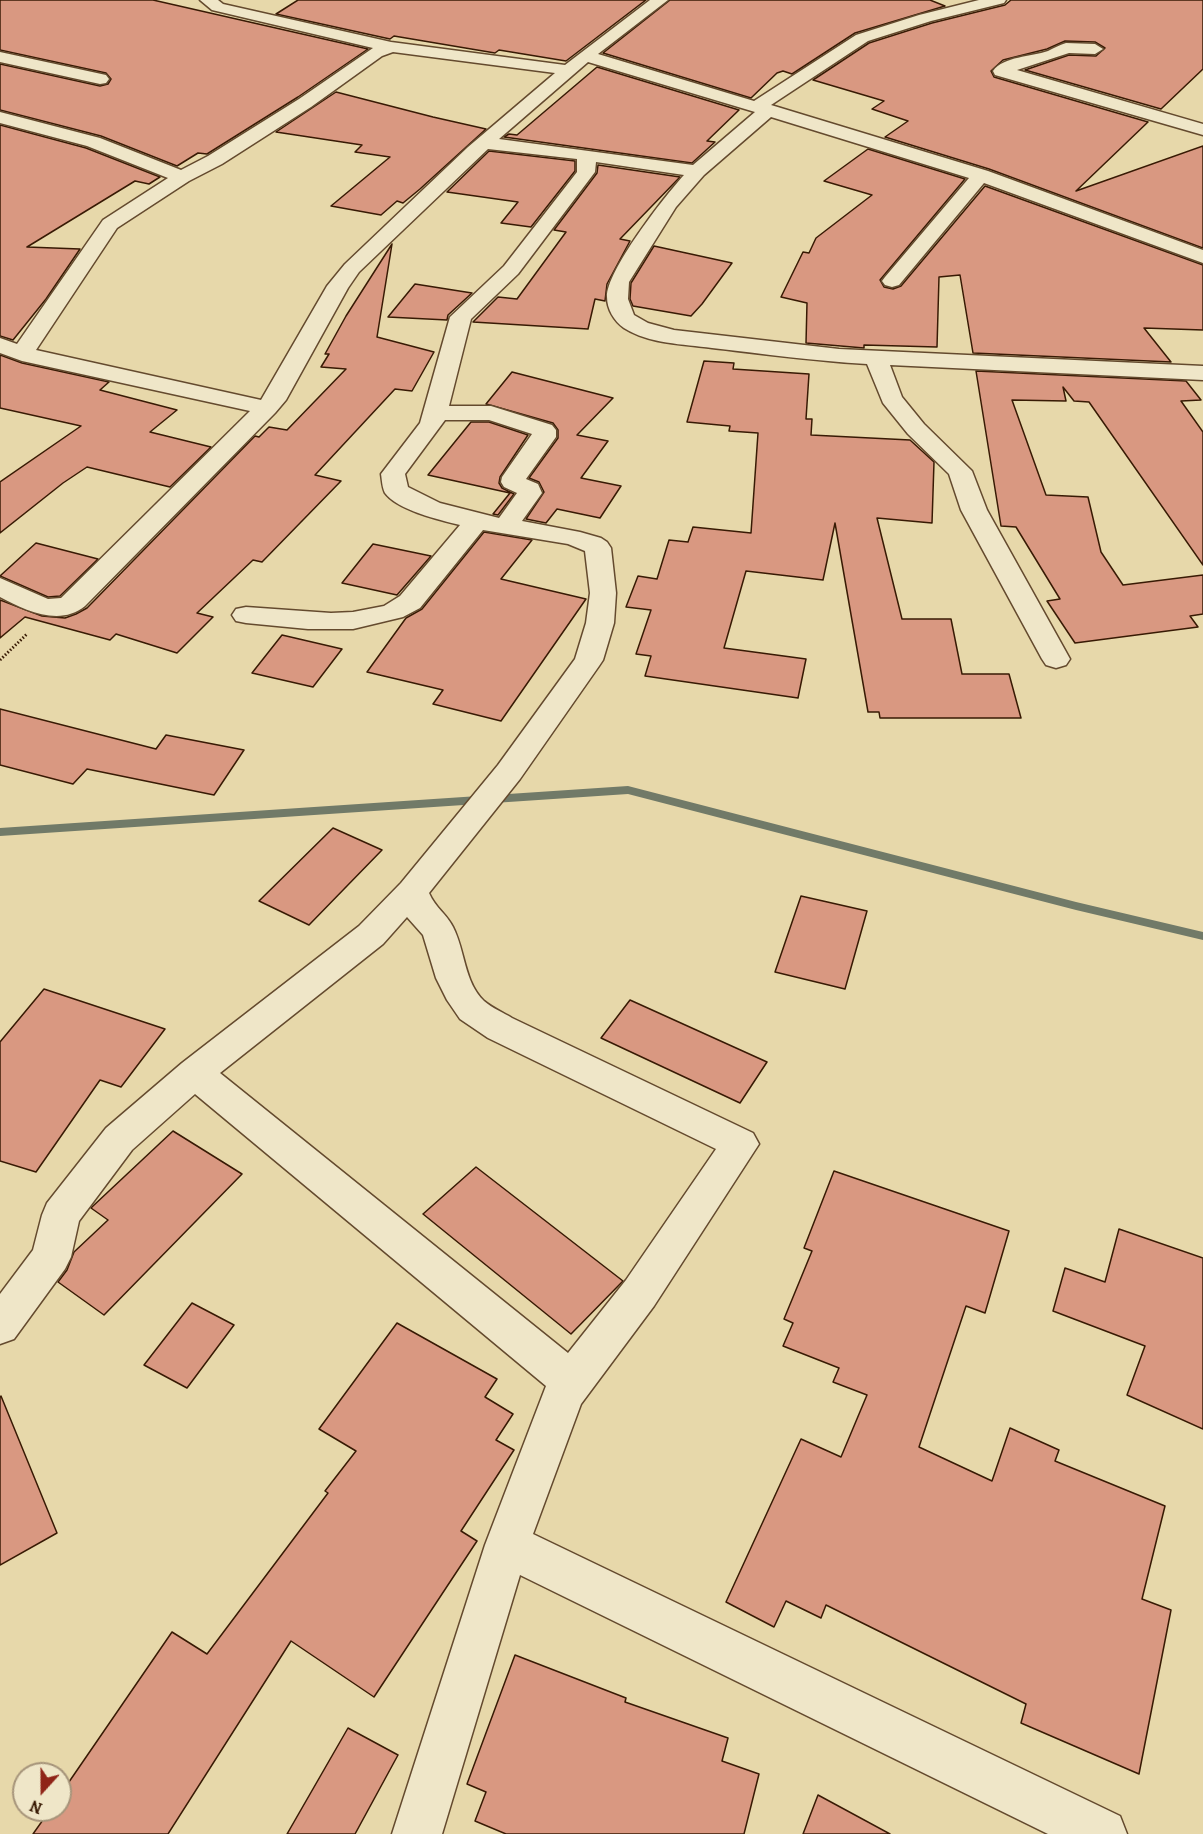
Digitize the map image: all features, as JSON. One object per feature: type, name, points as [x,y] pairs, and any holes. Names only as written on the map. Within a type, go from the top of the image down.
[{"type":"street","points":[[208,0],[218,6],[391,47],[568,70]]},
{"type":"street","points":[[0,586],[40,605],[53,608],[68,606],[267,408],[284,386],[338,286],[352,268],[484,143],[585,56],[660,0]]},
{"type":"street","points":[[998,0],[925,18],[862,38],[763,108],[697,171],[668,204],[619,282],[617,299],[624,317],[647,330],[670,335],[787,352],[876,359],[1203,373]]},
{"type":"street","points":[[22,354],[98,238],[110,224],[304,103],[376,52],[391,47]]},
{"type":"street","points":[[1095,49],[1066,48],[1052,55],[1025,61],[1000,71],[1203,130]]},
{"type":"street","points":[[585,56],[981,175],[1203,257]]},
{"type":"street","points":[[0,57],[100,79]]},
{"type":"street","points":[[1155,116],[1184,109]]},
{"type":"street","points":[[0,117],[25,127],[65,134],[152,164],[182,177]]},
{"type":"street","points":[[484,143],[697,171]]},
{"type":"street","points":[[0,1326],[51,1257],[61,1215],[119,1139],[195,1073],[371,935],[412,891],[509,772],[589,660],[600,623],[603,593],[598,548],[592,543],[571,537],[477,520],[422,507],[396,490],[393,474],[429,430],[461,317],[511,270],[586,172],[587,155]]},
{"type":"street","points":[[892,281],[981,175]]},
{"type":"street","points":[[1183,249],[1203,242]]},
{"type":"street","points":[[0,345],[22,354],[267,408]]},
{"type":"street","points":[[876,359],[891,398],[916,429],[960,471],[974,510],[1056,659]]},
{"type":"street","points":[[435,413],[491,413],[544,430],[544,437],[513,480],[516,484],[529,489],[530,493],[507,525]]},
{"type":"street","points":[[246,615],[332,621],[359,620],[396,613],[410,603],[477,520]]},
{"type":"street","points":[[412,891],[421,912],[438,930],[453,978],[472,1010],[500,1028],[740,1144],[640,1293],[571,1381],[564,1394],[507,1545],[417,1834]]},
{"type":"street","points":[[195,1073],[571,1381]]},
{"type":"street","points":[[507,1545],[1102,1834]]},
{"type":"building","points":[[0,0],[153,0],[368,49],[298,97],[207,154],[198,153],[177,166],[101,136],[0,110],[0,64],[100,86],[108,84],[111,79],[106,73],[0,50]]},
{"type":"building","points":[[298,0],[646,0],[566,61],[499,50],[495,53],[394,36],[390,39],[276,14]]},
{"type":"building","points":[[670,0],[930,0],[945,6],[855,33],[792,74],[783,71],[777,73],[751,98],[603,53]]},
{"type":"building","points":[[1011,0],[1203,0],[1203,69],[1161,109],[1025,70],[1069,55],[1096,56],[1105,48],[1095,42],[1065,41],[1047,49],[1003,60],[991,71],[994,77],[1148,122],[1076,191],[1203,146],[1203,248],[989,169],[885,137],[908,121],[872,109],[884,101],[813,80],[869,43],[932,23],[1005,5]]},
{"type":"building","points":[[597,67],[739,110],[707,141],[715,142],[692,163],[504,137],[509,134],[517,135]]},
{"type":"building","points":[[336,92],[486,129],[403,203],[397,201],[381,215],[331,206],[390,157],[355,152],[362,145],[276,132]]},
{"type":"building","points":[[0,125],[86,148],[160,177],[149,184],[135,181],[27,247],[80,249],[46,299],[13,340],[0,336]]},
{"type":"building","points":[[868,149],[965,179],[880,280],[884,287],[893,289],[901,286],[985,186],[1203,265],[1203,330],[1144,328],[1171,362],[973,353],[960,275],[939,277],[937,347],[864,345],[864,348],[806,343],[807,303],[781,297],[803,252],[809,253],[816,238],[872,195],[824,181]]},
{"type":"building","points":[[489,151],[575,161],[575,171],[531,227],[501,223],[518,202],[447,192]]},
{"type":"building","points":[[598,165],[680,177],[620,239],[630,241],[607,284],[605,301],[595,299],[588,329],[473,322],[498,297],[517,299],[566,232],[554,230],[597,173]]},
{"type":"building","points":[[392,244],[377,337],[434,352],[412,391],[395,389],[315,475],[341,481],[262,562],[253,560],[197,613],[213,617],[177,653],[116,634],[110,640],[25,617],[0,638],[0,600],[42,616],[65,618],[87,608],[255,436],[259,437],[269,427],[287,430],[346,369],[321,367],[329,354],[325,354],[346,316]]},
{"type":"building","points":[[654,246],[732,263],[691,316],[633,306],[630,299],[631,283]]},
{"type":"building","points":[[415,284],[472,293],[448,315],[447,320],[388,317]]},
{"type":"building","points":[[0,355],[22,363],[109,382],[100,390],[177,410],[150,432],[211,447],[170,487],[87,467],[0,533],[0,482],[81,426],[0,408]]},
{"type":"building","points":[[704,361],[734,363],[733,369],[809,374],[806,419],[812,419],[811,435],[910,440],[934,462],[932,523],[877,518],[902,619],[951,619],[962,674],[1009,674],[1021,718],[880,718],[879,712],[868,712],[835,523],[823,580],[746,571],[724,648],[806,659],[798,698],[645,676],[651,656],[636,654],[651,610],[626,607],[638,576],[657,579],[669,540],[688,542],[693,527],[751,533],[758,433],[729,431],[730,426],[687,422]]},
{"type":"building","points":[[976,371],[1186,381],[1201,400],[1181,401],[1203,432],[1203,565],[1089,402],[1074,401],[1063,387],[1066,401],[1012,400],[1046,495],[1088,497],[1101,552],[1123,585],[1203,575],[1203,614],[1190,616],[1198,627],[1075,643],[1047,601],[1060,599],[1016,527],[1001,526]]},
{"type":"building","points":[[512,372],[613,398],[577,435],[608,441],[581,478],[621,486],[600,518],[557,509],[546,523],[526,519],[544,492],[539,482],[529,478],[558,438],[558,430],[553,423],[486,404]]},
{"type":"building","points":[[471,422],[489,422],[528,435],[500,477],[499,483],[502,488],[514,494],[498,515],[493,514],[510,493],[428,475]]},
{"type":"building","points":[[484,532],[532,540],[501,579],[586,599],[501,721],[433,704],[443,690],[367,672],[406,618],[422,609]]},
{"type":"building","points":[[36,543],[98,559],[60,596],[48,597],[0,576]]},
{"type":"building","points":[[373,544],[431,556],[397,595],[342,583]]},
{"type":"building","points":[[282,635],[342,649],[313,687],[252,673]]},
{"type":"building","points":[[0,709],[156,749],[166,735],[244,750],[214,795],[87,769],[73,784],[0,765]]},
{"type":"building","points":[[333,828],[382,850],[309,925],[259,901]]},
{"type":"building","points":[[801,896],[867,911],[845,989],[775,972]]},
{"type":"building","points":[[44,989],[165,1029],[121,1087],[100,1080],[36,1172],[0,1161],[0,1042]]},
{"type":"building","points":[[630,1000],[767,1062],[740,1103],[601,1038]]},
{"type":"building","points":[[173,1131],[242,1174],[104,1315],[58,1282],[67,1270],[74,1252],[108,1220],[91,1208]]},
{"type":"building","points":[[476,1167],[623,1281],[571,1334],[423,1214]]},
{"type":"building","points":[[834,1171],[1009,1231],[985,1313],[966,1306],[919,1447],[992,1481],[1010,1428],[1059,1450],[1055,1461],[1165,1506],[1142,1599],[1171,1610],[1139,1774],[1021,1723],[1026,1704],[826,1605],[821,1618],[786,1601],[774,1627],[726,1602],[801,1439],[841,1457],[867,1395],[833,1382],[839,1368],[783,1346],[793,1323],[784,1319],[812,1251],[804,1248]]},
{"type":"building","points":[[1119,1229],[1203,1258],[1203,1429],[1127,1395],[1145,1346],[1053,1311],[1065,1268],[1105,1282]]},
{"type":"building","points":[[192,1303],[234,1325],[187,1388],[144,1365]]},
{"type":"building","points":[[397,1323],[497,1379],[485,1397],[513,1414],[496,1440],[514,1450],[461,1531],[477,1541],[374,1697],[291,1641],[168,1834],[33,1834],[42,1822],[72,1822],[72,1778],[172,1632],[207,1654],[328,1493],[325,1491],[356,1451],[319,1429]]},
{"type":"building","points":[[0,1397],[57,1533],[0,1565]]},
{"type":"building","points":[[515,1655],[626,1698],[625,1702],[728,1738],[722,1761],[759,1774],[744,1834],[506,1834],[475,1821],[486,1792],[467,1784]]},
{"type":"building","points":[[348,1728],[398,1755],[355,1834],[287,1834]]},
{"type":"building","points":[[818,1795],[890,1834],[803,1834]]},
{"type":"waterway","points":[[0,832],[628,790],[1076,906],[1203,936]]}]
